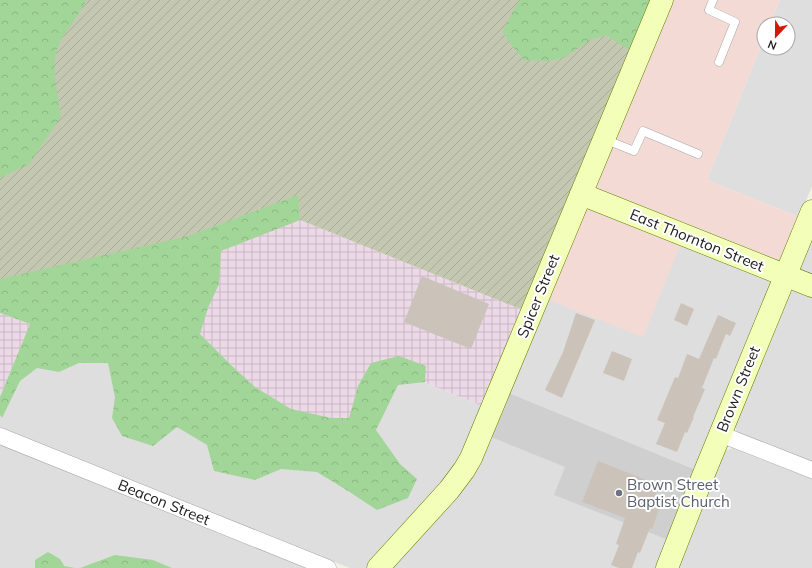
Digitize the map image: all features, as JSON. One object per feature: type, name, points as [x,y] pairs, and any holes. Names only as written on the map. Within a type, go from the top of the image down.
[{"type":"street","name":"Spicer Street","points":[[378,568],[449,490],[471,458],[500,391],[557,248],[662,0]]},
{"type":"street","name":"East Thornton Street","points":[[581,194],[812,286]]},
{"type":"street","name":"Brown Street","points":[[667,568],[696,491],[812,211]]},
{"type":"street","points":[[720,434],[812,470]]},
{"type":"street","name":"Beacon Street","points":[[0,436],[328,568]]},
{"type":"lane","points":[[713,0],[709,10],[735,22],[719,62]]},
{"type":"lane","points":[[604,139],[634,151],[643,130],[698,154]]},
{"type":"shaded area","points":[[0,0],[654,0],[525,311],[300,220],[214,253],[0,313]]},
{"type":"shaded area","points":[[672,0],[780,0],[773,16],[756,16],[757,56],[707,180],[799,217],[783,259],[778,263],[595,188]]},
{"type":"shaded area","points":[[780,0],[812,0],[812,186],[799,217],[707,180],[757,56],[796,56],[796,16],[773,16]]},
{"type":"shaded area","points":[[589,209],[681,243],[643,337],[547,299],[585,211]]},
{"type":"shaded area","points":[[300,220],[525,311],[485,407],[382,365],[350,444],[167,371],[214,253]]},
{"type":"shaded area","points":[[812,236],[812,280],[800,271],[800,266]]},
{"type":"shaded area","points":[[681,243],[769,280],[771,285],[696,470],[509,393],[547,299]]},
{"type":"shaded area","points":[[795,290],[812,295],[812,464],[737,432],[735,427],[790,292]]},
{"type":"shaded area","points":[[0,313],[30,324],[0,397]]},
{"type":"shaded area","points":[[30,324],[382,365],[485,407],[461,461],[368,568],[350,568],[0,428],[0,397]]},
{"type":"shaded area","points":[[509,393],[696,470],[668,540],[554,495],[565,467],[491,437]]},
{"type":"shaded area","points":[[491,437],[566,467],[555,495],[668,540],[657,568],[391,568]]},
{"type":"shaded area","points":[[0,444],[310,568],[0,568]]},
{"type":"shaded area","points":[[732,448],[812,479],[812,568],[679,568],[687,543],[725,451]]},
{"type":"green space","points":[[0,0],[86,0],[81,11],[57,48],[55,78],[61,117],[29,164],[0,178]]},
{"type":"green space","points":[[520,0],[654,0],[632,52],[606,35],[590,40],[565,57],[550,61],[524,60],[509,42],[503,31]]},
{"type":"green space","points":[[298,195],[300,220],[221,251],[219,284],[208,308],[200,334],[255,387],[291,409],[331,418],[349,418],[358,386],[371,363],[399,356],[426,366],[425,382],[398,385],[376,430],[400,464],[417,479],[408,498],[377,510],[317,472],[281,469],[255,480],[214,471],[207,445],[177,427],[153,446],[122,436],[112,418],[115,397],[108,363],[79,363],[59,372],[37,368],[20,381],[2,418],[0,415],[0,397],[30,324],[0,313],[0,279],[188,236]]},
{"type":"green space","points":[[48,552],[60,559],[64,566],[75,568],[35,568],[35,560]]},
{"type":"green space","points":[[115,555],[153,560],[172,568],[80,568]]},
{"type":"building","points":[[422,276],[489,304],[471,349],[404,322]]},
{"type":"building","points":[[681,303],[694,309],[687,326],[674,320]]},
{"type":"building","points":[[576,313],[595,320],[562,398],[545,390],[563,352]]},
{"type":"building","points":[[718,315],[736,323],[730,336],[726,334],[716,359],[714,358],[702,388],[705,389],[687,433],[685,432],[677,452],[656,444],[665,423],[657,420],[675,377],[678,378],[687,354],[699,359]]},
{"type":"building","points":[[612,351],[632,359],[624,381],[603,373]]},
{"type":"building","points":[[598,461],[659,485],[651,506],[659,509],[652,529],[650,528],[632,568],[619,568],[611,565],[619,545],[616,544],[625,518],[582,502]]},
{"type":"place","name":"Brown Street Baptist Church","points":[[619,493]]}]
